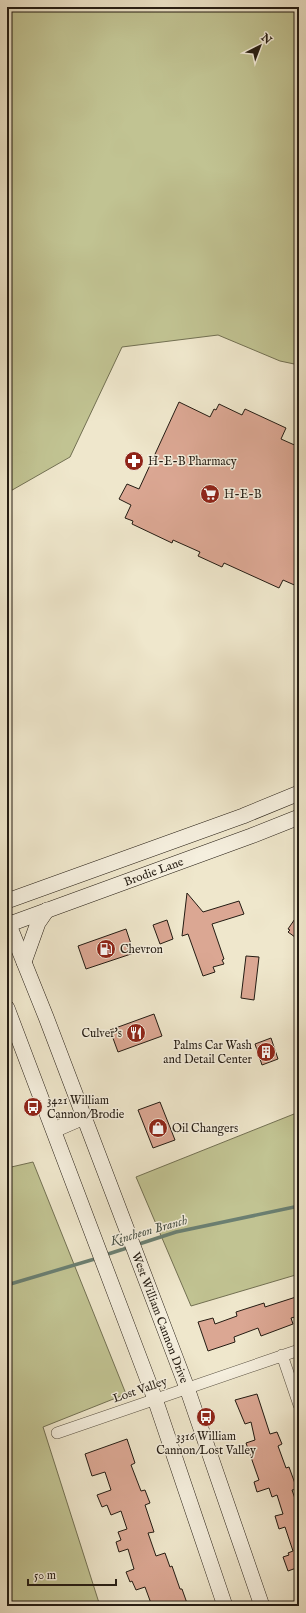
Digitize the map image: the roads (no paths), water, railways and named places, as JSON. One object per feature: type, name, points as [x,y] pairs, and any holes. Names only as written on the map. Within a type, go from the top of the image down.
[{"type":"main road","name":"Brodie Lane","points":[[7,901],[243,816],[299,793]]},
{"type":"main road","name":"Brodie Lane","points":[[8,923],[251,836],[299,817]]},
{"type":"main road","points":[[24,962],[38,923],[47,910]]},
{"type":"main road","name":"West William Cannon Drive","points":[[8,923],[104,1168],[187,1388],[262,1606]]},
{"type":"main road","points":[[7,1008],[155,1399],[225,1606]]},
{"type":"main road","points":[[54,1130],[84,1117]]},
{"type":"street","name":"Lost Valley","points":[[57,1433],[299,1350]]},
{"type":"street","points":[[282,1355],[299,1406]]},
{"type":"waterway","name":"Kincheon Branch","points":[[136,1245],[176,1232],[299,1206]]},
{"type":"waterway","name":"Kincheon Branch","points":[[105,1255],[130,1247]]},
{"type":"waterway","name":"Kincheon Branch","points":[[7,1285],[98,1258]]},
{"type":"place","name":"H-E-B Pharmacy","points":[[134,461]]},
{"type":"place","name":"H-E-B","points":[[210,494]]},
{"type":"place","name":"Chevron","points":[[106,949]]},
{"type":"place","name":"Culver's","points":[[136,1033]]},
{"type":"place","name":"Palms Car Wash and Detail Center","points":[[266,1052]]},
{"type":"place","name":"3421 William Cannon/Brodie","points":[[33,1107]]},
{"type":"place","name":"Oil Changers","points":[[158,1128]]},
{"type":"place","name":"3316 William Cannon/Lost Valley","points":[[206,1417]]}]
